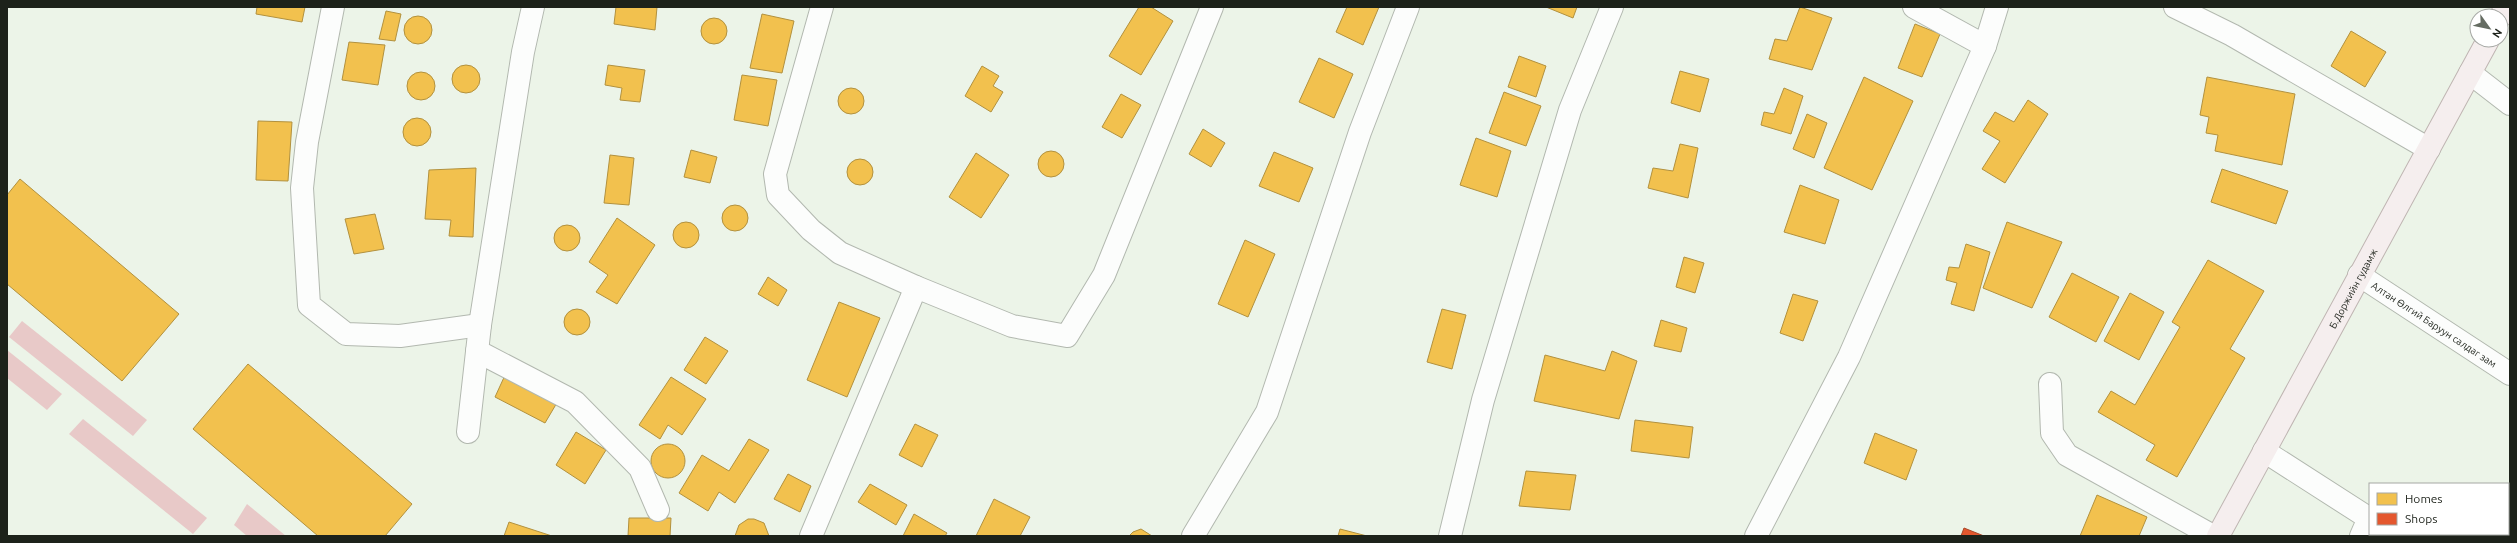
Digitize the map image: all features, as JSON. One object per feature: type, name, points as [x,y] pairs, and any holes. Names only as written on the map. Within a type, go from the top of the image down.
[{"type":"main road","name":"Б.Доржийн гудамж","points":[[2218,536],[2484,48]]},
{"type":"street","points":[[333,7],[307,142],[302,188],[309,304],[346,334],[400,336],[480,325]]},
{"type":"street","points":[[468,432],[480,325],[523,52],[533,7]]},
{"type":"street","points":[[822,7],[775,174],[778,195],[811,230],[840,253],[916,287],[1012,326],[1067,336],[1104,275],[1212,7]]},
{"type":"street","points":[[1193,536],[1267,412],[1360,132],[1408,7]]},
{"type":"street","points":[[1450,536],[1483,400],[1570,110],[1612,7]]},
{"type":"street","points":[[1914,7],[1985,46]]},
{"type":"street","points":[[1756,536],[1849,356],[1985,46],[1997,7]]},
{"type":"street","points":[[2175,7],[2232,35],[2429,149]]},
{"type":"street","points":[[2470,73],[2510,104]]},
{"type":"street","name":"Алтан Өлгий Баруун салдаг зам","points":[[2359,275],[2510,374]]},
{"type":"street","points":[[811,536],[916,287]]},
{"type":"street","points":[[477,351],[575,402],[640,468],[658,510]]},
{"type":"street","points":[[2050,384],[2052,433],[2067,455],[2213,536]]},
{"type":"street","points":[[2264,451],[2367,524]]},
{"type":"shaded area","points":[[22,321],[147,420],[133,436],[9,337]]},
{"type":"shaded area","points":[[7,350],[62,394],[47,410],[7,378]]},
{"type":"shaded area","points":[[83,419],[207,518],[193,534],[69,434]]},
{"type":"shaded area","points":[[247,504],[286,536],[247,536],[234,525]]},
{"type":"building: Homes","points":[[257,7],[305,7],[302,22],[256,14]]},
{"type":"building: Homes","points":[[616,7],[657,7],[655,30],[614,24]]},
{"type":"building: Homes","points":[[1139,7],[1151,7],[1173,21],[1141,75],[1109,56]]},
{"type":"building: Homes","points":[[1347,7],[1379,7],[1363,45],[1336,32]]},
{"type":"building: Homes","points":[[1546,7],[1577,7],[1573,18]]},
{"type":"building: Homes","points":[[1800,7],[1832,18],[1812,70],[1769,59],[1775,39],[1787,41]]},
{"type":"building: Homes","points":[[386,11],[401,14],[395,41],[379,39]]},
{"type":"building: Homes","points":[[762,14],[794,21],[782,73],[750,68]]},
{"type":"building: Homes","points":[[418,16],[428,20],[432,30],[428,40],[418,44],[408,40],[404,30],[408,20]]},
{"type":"building: Homes","points":[[714,18],[723,22],[727,31],[723,40],[714,44],[705,40],[701,31],[705,22]]},
{"type":"building: Homes","points":[[1915,24],[1940,34],[1922,77],[1898,68]]},
{"type":"building: Homes","points":[[2351,31],[2386,52],[2365,87],[2331,66]]},
{"type":"building: Homes","points":[[349,42],[385,45],[378,85],[342,80]]},
{"type":"building: Homes","points":[[1519,56],[1546,66],[1536,97],[1508,87]]},
{"type":"building: Homes","points":[[1319,58],[1353,74],[1334,118],[1299,102]]},
{"type":"building: Homes","points":[[466,65],[476,69],[480,79],[476,89],[466,93],[456,89],[452,79],[456,69]]},
{"type":"building: Homes","points":[[608,65],[645,70],[640,102],[620,100],[622,88],[605,85]]},
{"type":"building: Homes","points":[[982,66],[999,76],[993,86],[1003,92],[991,112],[965,96]]},
{"type":"building: Homes","points":[[1680,71],[1709,79],[1700,112],[1671,103]]},
{"type":"building: Homes","points":[[421,72],[431,76],[435,86],[431,96],[421,100],[411,96],[407,86],[411,76]]},
{"type":"building: Homes","points":[[742,75],[777,80],[768,126],[734,120]]},
{"type":"building: Homes","points":[[1864,77],[1913,101],[1872,190],[1824,168]]},
{"type":"building: Homes","points":[[2207,77],[2295,94],[2282,165],[2215,151],[2218,135],[2206,133],[2209,117],[2200,115]]},
{"type":"building: Homes","points":[[851,88],[860,92],[864,101],[860,110],[851,114],[842,110],[838,101],[842,92]]},
{"type":"building: Homes","points":[[1784,88],[1803,96],[1791,134],[1761,125],[1764,112],[1774,114]]},
{"type":"building: Homes","points":[[1504,92],[1541,106],[1526,146],[1489,133]]},
{"type":"building: Homes","points":[[1121,94],[1141,105],[1122,138],[1102,127]]},
{"type":"building: Homes","points":[[2028,100],[2048,114],[2005,183],[1982,169],[2000,141],[1983,131],[1995,112],[2014,122]]},
{"type":"building: Homes","points":[[1807,114],[1827,123],[1814,158],[1793,149]]},
{"type":"building: Homes","points":[[417,118],[427,122],[431,132],[427,142],[417,146],[407,142],[403,132],[407,122]]},
{"type":"building: Homes","points":[[258,121],[292,122],[288,181],[256,180]]},
{"type":"building: Homes","points":[[1203,129],[1225,143],[1211,167],[1189,154]]},
{"type":"building: Homes","points":[[1476,138],[1511,151],[1497,197],[1460,185]]},
{"type":"building: Homes","points":[[1680,144],[1698,148],[1688,198],[1648,188],[1653,168],[1673,171]]},
{"type":"building: Homes","points":[[691,150],[717,157],[710,183],[684,177]]},
{"type":"building: Homes","points":[[1051,151],[1060,155],[1064,164],[1060,173],[1051,177],[1042,173],[1038,164],[1042,155]]},
{"type":"building: Homes","points":[[1274,152],[1313,168],[1299,202],[1259,186]]},
{"type":"building: Homes","points":[[976,153],[1009,175],[981,218],[949,197]]},
{"type":"building: Homes","points":[[610,155],[634,158],[629,205],[604,203]]},
{"type":"building: Homes","points":[[860,159],[869,163],[873,172],[869,181],[860,185],[851,181],[847,172],[851,163]]},
{"type":"building: Homes","points":[[476,168],[473,237],[449,236],[451,220],[425,219],[429,170]]},
{"type":"building: Homes","points":[[2222,169],[2288,191],[2276,224],[2211,202]]},
{"type":"building: Homes","points":[[20,179],[179,314],[122,381],[7,284],[7,195]]},
{"type":"building: Homes","points":[[1800,185],[1839,200],[1825,244],[1784,232]]},
{"type":"building: Homes","points":[[735,205],[744,209],[748,218],[744,227],[735,231],[726,227],[722,218],[726,209]]},
{"type":"building: Homes","points":[[375,214],[384,249],[354,254],[345,219]]},
{"type":"building: Homes","points":[[617,218],[655,245],[617,304],[596,292],[608,275],[589,262]]},
{"type":"building: Homes","points":[[686,222],[695,226],[699,235],[695,244],[686,248],[677,244],[673,235],[677,226]]},
{"type":"building: Homes","points":[[2007,222],[2062,242],[2032,308],[1983,288]]},
{"type":"building: Homes","points":[[567,225],[576,229],[580,238],[576,247],[567,251],[558,247],[554,238],[558,229]]},
{"type":"building: Homes","points":[[1245,240],[1275,254],[1248,317],[1218,304]]},
{"type":"building: Homes","points":[[1966,244],[1990,252],[1974,311],[1951,304],[1957,283],[1946,280],[1949,267],[1959,268]]},
{"type":"building: Homes","points":[[1684,257],[1704,263],[1695,293],[1676,287]]},
{"type":"building: Homes","points":[[2208,260],[2264,291],[2230,349],[2245,358],[2177,477],[2146,460],[2155,445],[2098,412],[2111,391],[2135,405],[2180,327],[2172,322]]},
{"type":"building: Homes","points":[[2072,273],[2119,297],[2096,342],[2049,317]]},
{"type":"building: Homes","points":[[768,277],[787,290],[778,306],[758,294]]},
{"type":"building: Homes","points":[[2130,293],[2164,312],[2139,360],[2104,341]]},
{"type":"building: Homes","points":[[1793,294],[1818,301],[1803,341],[1780,333]]},
{"type":"building: Homes","points":[[839,302],[880,318],[847,397],[807,380]]},
{"type":"building: Homes","points":[[577,309],[586,313],[590,322],[586,331],[577,335],[568,331],[564,322],[568,313]]},
{"type":"building: Homes","points":[[1442,309],[1466,315],[1452,369],[1427,362]]},
{"type":"building: Homes","points":[[1661,320],[1687,328],[1681,352],[1654,346]]},
{"type":"building: Homes","points":[[705,337],[728,351],[706,384],[684,370]]},
{"type":"building: Homes","points":[[1612,351],[1637,361],[1619,419],[1534,401],[1545,355],[1605,371]]},
{"type":"building: Homes","points":[[248,364],[412,504],[385,536],[318,536],[193,429]]},
{"type":"building: Homes","points":[[506,373],[558,401],[545,423],[495,397]]},
{"type":"building: Homes","points":[[671,377],[706,399],[682,435],[668,425],[660,439],[639,425]]},
{"type":"building: Homes","points":[[1635,420],[1693,427],[1689,458],[1631,451]]},
{"type":"building: Homes","points":[[915,424],[938,435],[922,467],[899,455]]},
{"type":"building: Homes","points":[[576,432],[606,450],[585,484],[556,465]]},
{"type":"building: Homes","points":[[1875,433],[1917,450],[1906,480],[1864,463]]},
{"type":"building: Homes","points":[[749,439],[769,450],[735,503],[719,492],[708,511],[679,493],[702,455],[729,471]]},
{"type":"building: Homes","points":[[668,444],[680,449],[685,461],[680,473],[668,478],[656,473],[651,461],[656,449]]},
{"type":"building: Homes","points":[[1526,471],[1576,475],[1570,510],[1519,506]]},
{"type":"building: Homes","points":[[788,474],[811,486],[800,512],[774,499]]},
{"type":"building: Homes","points":[[870,484],[907,505],[896,525],[858,502]]},
{"type":"building: Homes","points":[[2097,495],[2147,517],[2139,536],[2080,536]]},
{"type":"building: Homes","points":[[994,499],[1030,517],[1020,536],[976,536]]},
{"type":"building: Homes","points":[[914,514],[947,533],[945,536],[903,536]]},
{"type":"building: Homes","points":[[629,518],[671,518],[670,536],[628,536]]},
{"type":"building: Homes","points":[[748,519],[754,519],[764,523],[769,536],[735,536],[739,525]]},
{"type":"building: Homes","points":[[509,522],[552,536],[504,536]]},
{"type":"building: Homes","points":[[1141,529],[1152,536],[1129,536],[1133,532]]},
{"type":"building: Homes","points":[[1340,529],[1367,536],[1338,536]]},
{"type":"building: Shops","points":[[1964,528],[1984,536],[1961,536]]}]
